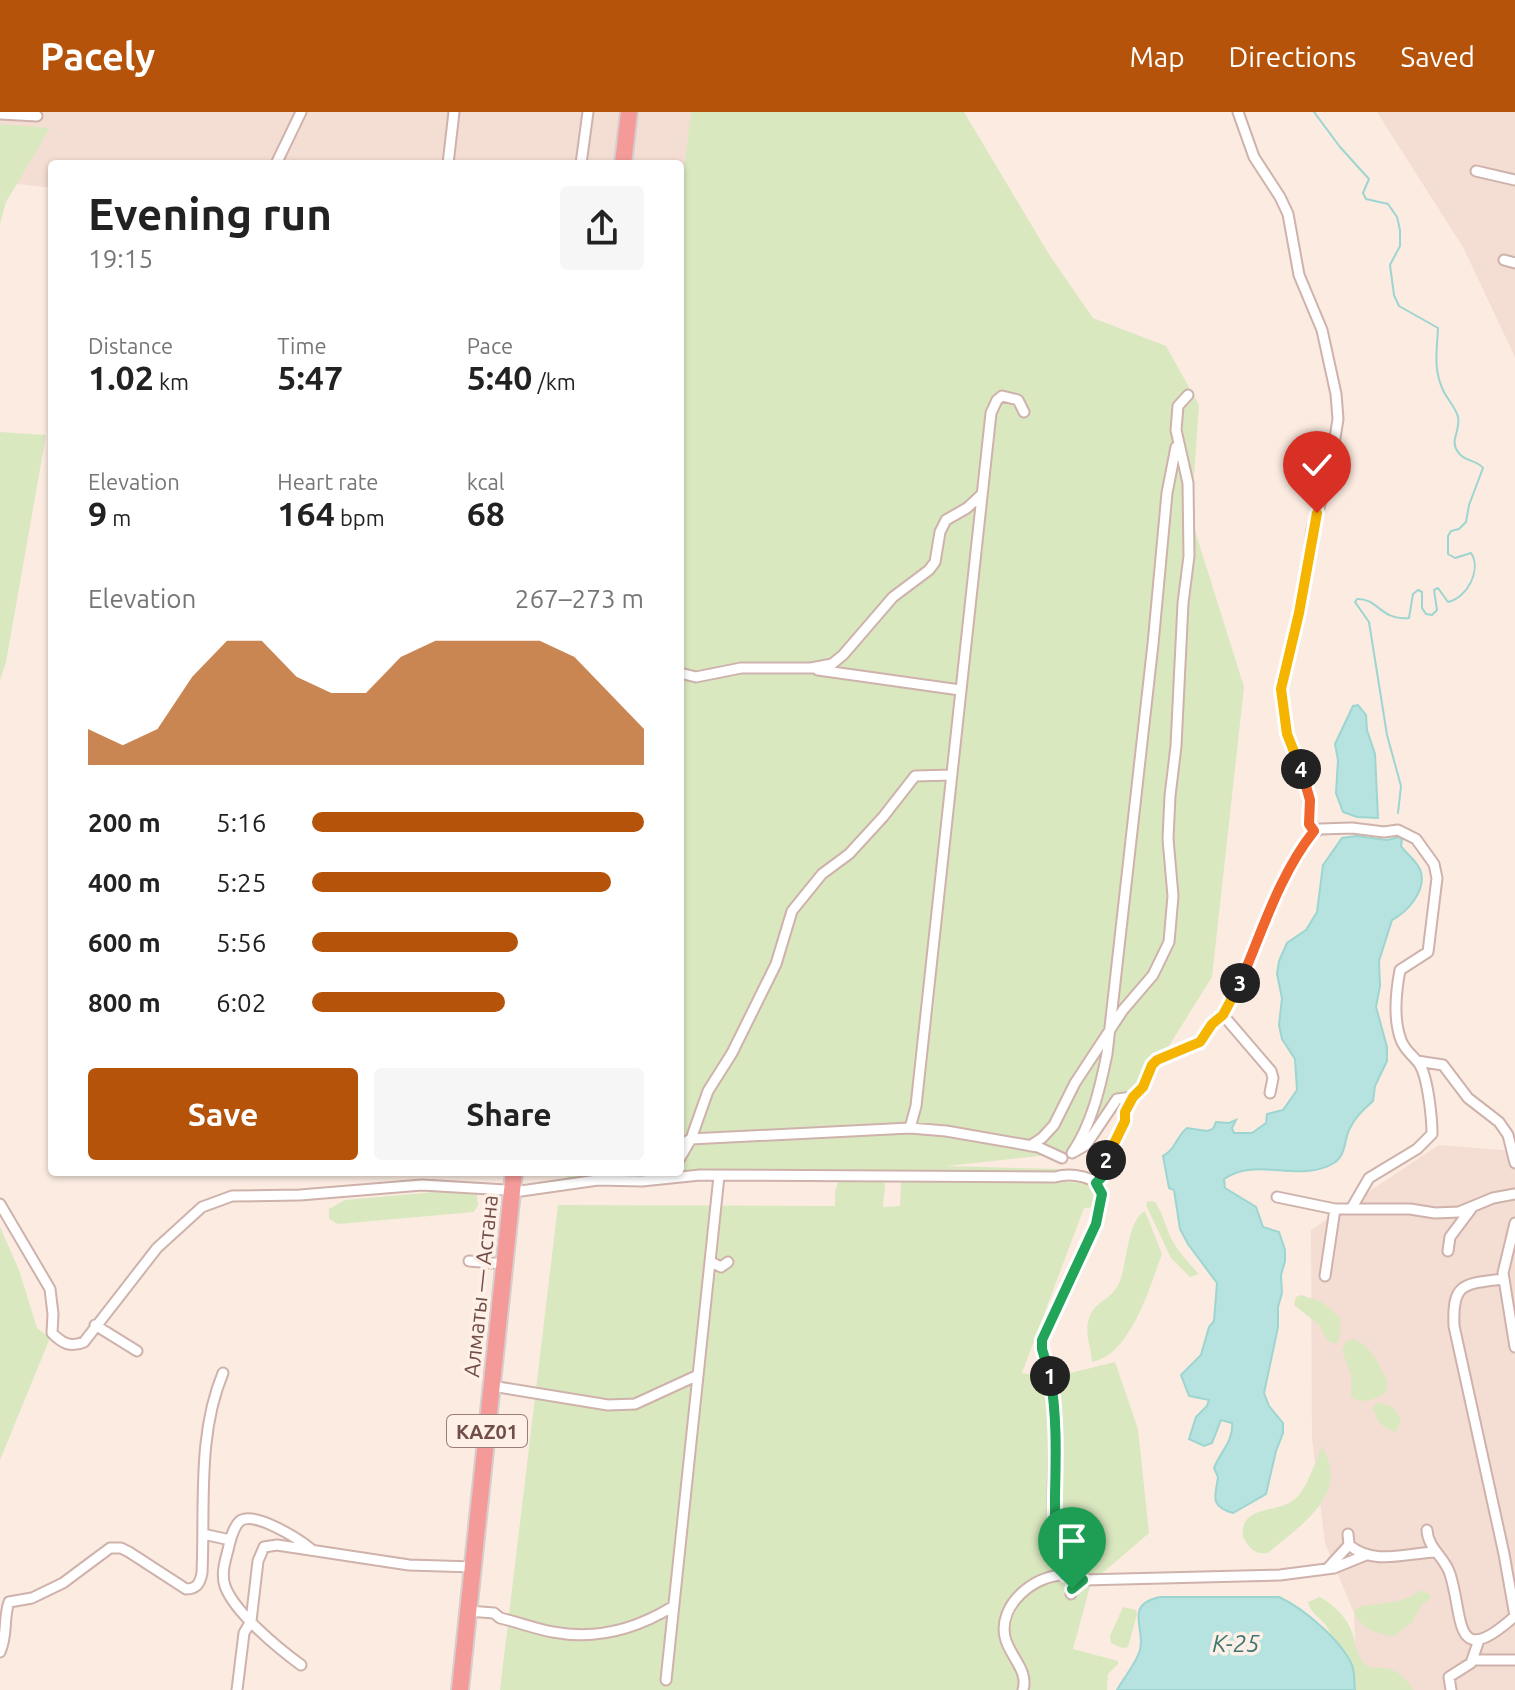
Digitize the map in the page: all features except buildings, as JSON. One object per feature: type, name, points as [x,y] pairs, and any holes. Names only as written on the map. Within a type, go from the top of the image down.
[{"type":"highway","points":[[623,160],[629,112]]},
{"type":"highway","name":"Алматы — Астана","points":[[460,1690],[514,1176]]},
{"type":"street","points":[[278,160],[301,112]]},
{"type":"street","points":[[448,160],[454,112]]},
{"type":"street","points":[[582,160],[588,112]]},
{"type":"street","points":[[1238,112],[1254,157],[1288,214],[1299,275],[1322,330],[1336,394],[1338,419],[1329,475],[1312,530],[1299,613],[1281,689],[1287,734],[1308,792],[1309,824],[1314,831]]},
{"type":"street","points":[[0,114],[37,116]]},
{"type":"street","points":[[1476,171],[1515,180]]},
{"type":"street","points":[[1504,260],[1515,263]]},
{"type":"street","points":[[1072,1153],[1080,1142],[1097,1098],[1107,1054],[1167,493],[1177,442],[1178,406],[1188,395]]},
{"type":"street","points":[[910,1128],[916,1106],[991,413],[1002,396],[1018,400],[1024,412]]},
{"type":"street","points":[[1030,1146],[1054,1125],[1075,1083],[1110,1028],[1159,966],[1169,942],[1173,888],[1168,839],[1170,796],[1189,556],[1188,483],[1177,442]]},
{"type":"street","points":[[811,668],[832,664],[843,655],[893,597],[929,570],[935,562],[940,532],[946,520],[967,508],[982,494]]},
{"type":"street","points":[[684,674],[696,677],[741,668],[811,668],[960,690]]},
{"type":"street","points":[[684,1151],[708,1091],[732,1053],[776,964],[792,911],[822,874],[849,854],[915,776],[952,775]]},
{"type":"street","points":[[1314,831],[1335,828],[1384,832],[1402,830],[1416,839],[1434,864],[1437,886],[1428,952],[1400,970],[1398,989],[1400,1037],[1422,1065],[1432,1134],[1417,1149],[1369,1178],[1351,1209]]},
{"type":"street","points":[[1096,1183],[1102,1177],[1108,1152],[1121,1132],[1125,1112],[1143,1087],[1152,1065],[1200,1042],[1212,1024],[1223,1015],[1241,981],[1283,882],[1314,831]]},
{"type":"street","points":[[1223,1015],[1271,1071],[1270,1093]]},
{"type":"street","points":[[1422,1065],[1443,1065],[1468,1098],[1499,1122],[1508,1135],[1515,1163]]},
{"type":"street","points":[[684,1143],[691,1139],[910,1128],[1030,1146],[1062,1158],[1086,1145],[1117,1099],[1133,1097]]},
{"type":"street","points":[[1062,1158],[1065,1173]]},
{"type":"street","points":[[684,1175],[972,1178],[1055,1177],[1065,1173],[1096,1183],[1102,1194],[1096,1224],[1042,1340],[1054,1416],[1056,1539],[1059,1561],[1065,1575]]},
{"type":"street","points":[[557,1185],[562,1176]]},
{"type":"street","points":[[0,1204],[50,1289],[52,1333],[61,1342],[72,1346],[84,1342],[157,1248],[190,1216],[222,1198],[242,1194],[300,1195],[422,1185],[512,1190],[598,1180],[642,1181],[664,1176]]},
{"type":"street","points":[[666,1680],[719,1176]]},
{"type":"street","points":[[1277,1197],[1335,1209],[1410,1209],[1435,1213],[1459,1212],[1493,1198],[1515,1194]]},
{"type":"street","points":[[1448,1251],[1450,1237],[1472,1208]]},
{"type":"street","points":[[1325,1276],[1335,1209]]},
{"type":"street","points":[[1515,1223],[1503,1279],[1515,1347]]},
{"type":"street","points":[[469,1261],[505,1264]]},
{"type":"street","points":[[711,1262],[721,1267],[728,1262]]},
{"type":"street","points":[[1427,1530],[1427,1538],[1449,1570],[1460,1627],[1466,1636],[1479,1640],[1486,1638],[1515,1616],[1454,1326],[1454,1299],[1468,1285],[1503,1279]]},
{"type":"street","points":[[95,1325],[137,1351]]},
{"type":"street","points":[[0,1652],[6,1637],[9,1602],[32,1598],[63,1583],[110,1548],[125,1550],[186,1589],[195,1588],[202,1573],[205,1452],[217,1387],[223,1373]]},
{"type":"street","points":[[492,1386],[608,1405],[635,1404],[696,1376]]},
{"type":"street","points":[[301,1665],[241,1612],[225,1587],[223,1568],[230,1540],[240,1522],[252,1519],[295,1537],[311,1549]]},
{"type":"street","points":[[203,1534],[230,1540]]},
{"type":"street","points":[[1327,1569],[1349,1545],[1348,1534]]},
{"type":"street","points":[[237,1690],[244,1633],[251,1621],[261,1550],[272,1545],[420,1566],[473,1567]]},
{"type":"street","points":[[1349,1545],[1366,1555],[1389,1558],[1435,1552]]},
{"type":"street","points":[[1023,1690],[1019,1664],[1004,1634],[1007,1616],[1022,1590],[1065,1575],[1083,1580],[1245,1577],[1327,1569],[1366,1555]]},
{"type":"street","points":[[1071,1594],[1075,1585],[1083,1580]]},
{"type":"street","points":[[468,1611],[494,1613],[500,1618],[554,1633],[594,1636],[638,1623],[672,1607]]},
{"type":"street","points":[[1451,1690],[1449,1677],[1473,1660],[1479,1640]]},
{"type":"street","points":[[1473,1660],[1515,1660]]},
{"type":"shaded area","points":[[0,112],[702,112],[684,235],[684,160],[48,160],[48,188],[0,182]]},
{"type":"shaded area","points":[[1377,112],[1515,112],[1515,357],[1463,247]]},
{"type":"shaded area","points":[[1439,1145],[1515,1151],[1515,1690],[1357,1690],[1354,1613],[1325,1543],[1312,1438],[1311,1230]]},
{"type":"green space","points":[[691,112],[964,112],[1050,256],[1093,318],[1166,346],[1199,405],[1191,518],[1244,687],[1212,977],[1162,1057],[1075,1152],[947,1166],[1057,1169],[1060,1175],[901,1171],[719,1176],[561,1186],[567,1176],[684,1176],[684,169]]},
{"type":"green space","points":[[0,124],[50,128],[6,202],[0,224]]},
{"type":"green space","points":[[0,432],[46,435],[6,662],[0,680]]},
{"type":"green space","points":[[901,1181],[1070,1182],[1090,1184],[1099,1189],[1099,1207],[1084,1208],[1022,1373],[1050,1378],[1115,1362],[1138,1429],[1149,1533],[1091,1583],[1073,1649],[1118,1661],[1108,1674],[1107,1690],[500,1690],[558,1205],[835,1206],[838,1182],[885,1183],[883,1207],[900,1206]]},
{"type":"green space","points":[[468,1191],[477,1195],[478,1205],[474,1212],[338,1224],[329,1219],[329,1209],[345,1200]]},
{"type":"green space","points":[[1148,1201],[1155,1202],[1174,1243],[1199,1274],[1190,1277],[1171,1258],[1146,1205]]},
{"type":"green space","points":[[1145,1211],[1162,1254],[1145,1300],[1128,1333],[1106,1357],[1092,1362],[1087,1334],[1091,1312],[1117,1287],[1131,1232]]},
{"type":"green space","points":[[0,1227],[19,1270],[37,1328],[50,1338],[0,1460]]},
{"type":"green space","points":[[1301,1295],[1322,1302],[1341,1318],[1339,1341],[1335,1344],[1328,1341],[1319,1325],[1294,1305],[1296,1297]]},
{"type":"green space","points":[[1353,1339],[1370,1351],[1388,1382],[1385,1393],[1373,1399],[1360,1401],[1351,1397],[1351,1374],[1342,1350],[1346,1341]]},
{"type":"green space","points":[[1377,1403],[1390,1406],[1398,1413],[1401,1422],[1395,1432],[1378,1420],[1373,1408]]},
{"type":"green space","points":[[1322,1447],[1330,1464],[1331,1480],[1318,1508],[1268,1553],[1253,1550],[1243,1537],[1248,1519],[1283,1506],[1299,1495]]},
{"type":"green space","points":[[1421,1590],[1431,1595],[1429,1600],[1422,1604],[1413,1621],[1395,1636],[1371,1630],[1354,1613],[1357,1608],[1398,1601]]},
{"type":"green space","points":[[1320,1597],[1344,1618],[1365,1664],[1397,1672],[1413,1690],[1355,1690],[1348,1662],[1327,1627],[1309,1606],[1308,1602]]},
{"type":"green space","points":[[1123,1607],[1136,1610],[1137,1614],[1128,1647],[1122,1648],[1111,1643],[1110,1636]]},
{"type":"water","points":[[1358,705],[1366,715],[1375,754],[1378,818],[1357,817],[1343,812],[1336,793],[1338,760],[1335,744],[1353,706]]},
{"type":"water","points":[[1342,838],[1402,839],[1401,846],[1420,868],[1421,887],[1409,907],[1392,920],[1379,961],[1380,986],[1376,1007],[1387,1047],[1387,1061],[1375,1086],[1373,1101],[1351,1125],[1341,1156],[1321,1169],[1250,1170],[1224,1179],[1225,1188],[1256,1207],[1263,1227],[1279,1232],[1285,1250],[1278,1327],[1264,1393],[1269,1406],[1283,1423],[1283,1433],[1266,1494],[1233,1513],[1220,1507],[1215,1499],[1218,1477],[1214,1468],[1229,1441],[1232,1423],[1221,1420],[1212,1443],[1204,1446],[1189,1439],[1196,1417],[1209,1400],[1189,1396],[1181,1375],[1201,1355],[1209,1327],[1214,1321],[1217,1283],[1180,1229],[1174,1190],[1169,1188],[1163,1156],[1187,1128],[1207,1131],[1213,1129],[1216,1122],[1236,1120],[1232,1128],[1234,1133],[1252,1133],[1266,1123],[1267,1114],[1283,1110],[1297,1090],[1295,1059],[1282,1039],[1279,1025],[1282,998],[1277,974],[1279,961],[1287,943],[1306,930],[1317,912],[1323,865]]},
{"type":"water","name":"К-25","points":[[1160,1597],[1279,1597],[1310,1617],[1339,1645],[1352,1665],[1355,1690],[1117,1690],[1140,1650],[1139,1611],[1149,1601]]},
{"type":"waterway","points":[[1314,112],[1369,179],[1363,193],[1366,199],[1388,204],[1397,217],[1400,246],[1390,265],[1394,295],[1399,306],[1438,328],[1438,374],[1458,417],[1456,448],[1463,457],[1483,468],[1466,522],[1448,536],[1448,554],[1455,558],[1471,553],[1474,560],[1474,575],[1467,589],[1448,602],[1438,588],[1434,590],[1437,610],[1432,615],[1426,614],[1422,608],[1422,592],[1418,590],[1413,594],[1409,618],[1392,616],[1364,600],[1357,599],[1355,602],[1369,622],[1387,735],[1401,786],[1398,813]]},
{"type":"route","points":[[1072,1589],[1083,1580],[1065,1575],[1059,1561],[1054,1516],[1054,1416],[1042,1340],[1096,1224],[1102,1194],[1096,1183],[1102,1177],[1108,1152],[1121,1132],[1125,1112],[1133,1097],[1143,1087],[1157,1060],[1200,1042],[1212,1024],[1223,1015],[1241,981],[1283,882],[1314,831],[1309,824],[1308,792],[1287,734],[1281,689],[1299,613],[1317,513]]}]
